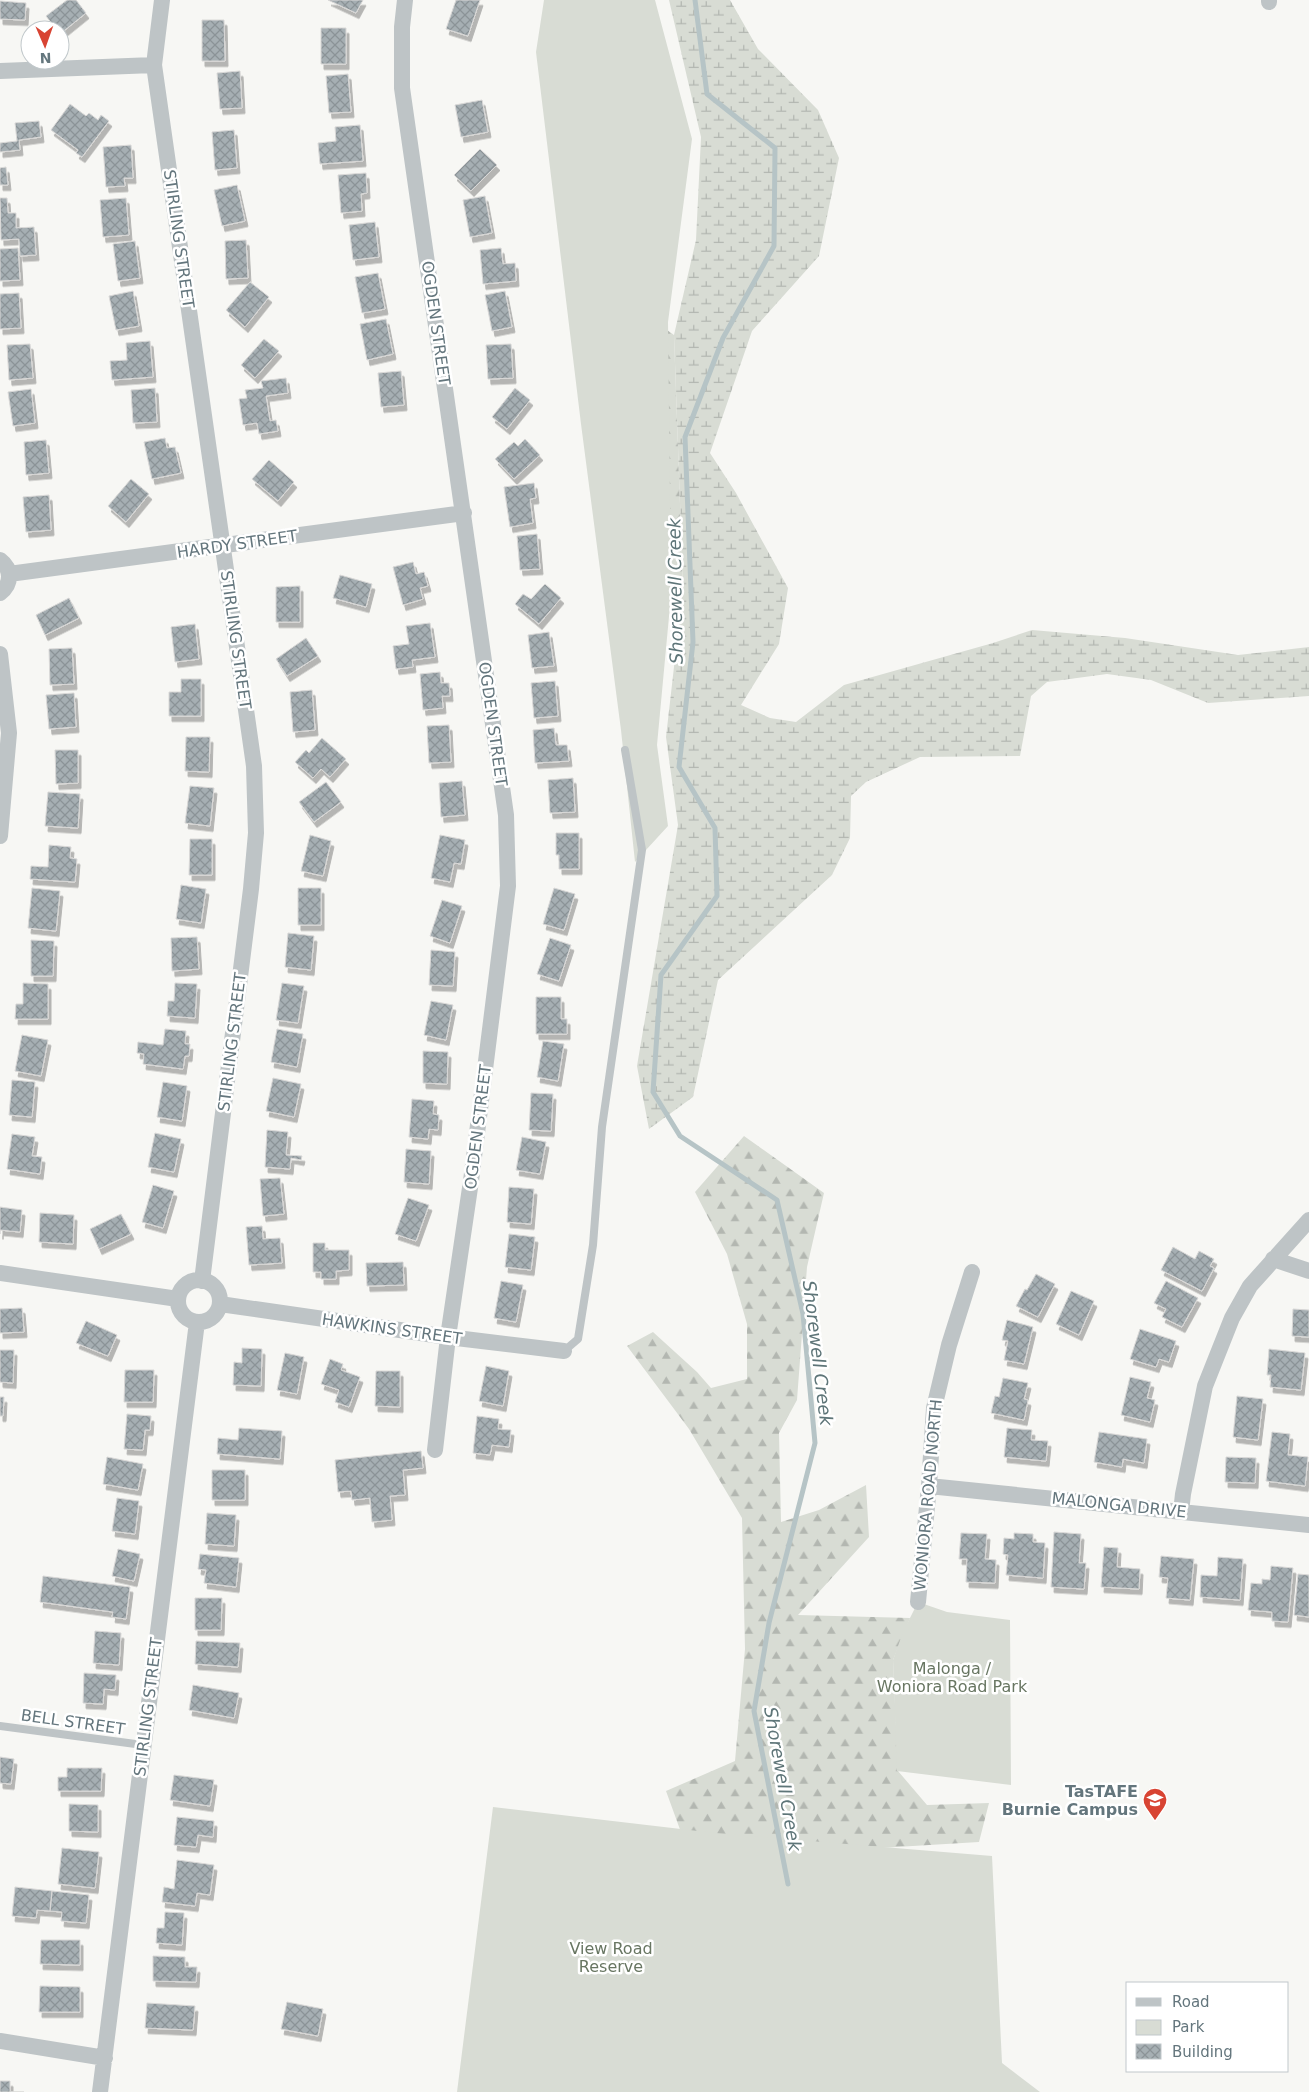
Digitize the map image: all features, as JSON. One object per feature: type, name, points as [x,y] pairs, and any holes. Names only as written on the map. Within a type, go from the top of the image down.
[{"type":"street","name":"STIRLING STREET","points":[[162,0],[154,65],[254,766],[256,833],[251,889],[202,1281]]},
{"type":"street","name":"OGDEN STREET","points":[[405,0],[402,27],[402,88],[506,815],[508,886],[471,1181],[448,1337],[435,1450]]},
{"type":"street","points":[[0,71],[154,65]]},
{"type":"street","name":"HARDY STREET","points":[[10,574],[223,547],[464,513]]},
{"type":"street","points":[[0,560],[8,568],[10,574],[7,586],[0,593]]},
{"type":"street","points":[[0,654],[9,733],[0,836]]},
{"type":"street","points":[[1182,1512],[1183,1494],[1205,1386],[1232,1318],[1250,1286],[1309,1220]]},
{"type":"street","points":[[1273,1259],[1309,1271]]},
{"type":"street","points":[[0,1272],[178,1299]]},
{"type":"street","name":"WONIORA ROAD NORTH","points":[[918,1602],[934,1408],[949,1345],[972,1272]]},
{"type":"street","points":[[202,1281],[213,1286],[217,1291],[220,1304],[214,1316],[203,1322],[197,1322],[185,1317],[178,1299],[180,1293],[189,1283],[202,1281]]},
{"type":"street","name":"HAWKINS STREET","points":[[220,1304],[448,1337],[564,1351]]},
{"type":"street","name":"STIRLING STREET","points":[[100,2092],[197,1322]]},
{"type":"street","name":"MALONGA DRIVE","points":[[929,1486],[1309,1525]]},
{"type":"street","points":[[0,2041],[104,2058]]},
{"type":"lane","points":[[564,1351],[578,1339],[594,1244],[602,1127],[642,850],[625,750]]},
{"type":"lane","name":"BELL STREET","points":[[0,1726],[143,1745]]},
{"type":"green space","points":[[544,0],[655,0],[692,139],[668,322],[671,595],[657,745],[668,826],[635,862],[621,730],[581,424],[536,52]]},
{"type":"green space","points":[[669,0],[730,0],[758,49],[818,110],[839,158],[819,256],[752,331],[710,453],[736,493],[788,588],[779,644],[741,705],[770,718],[796,722],[844,685],[993,643],[1032,630],[1125,638],[1238,655],[1309,647],[1309,696],[1208,703],[1151,680],[1107,674],[1047,682],[1031,696],[1020,756],[920,757],[866,782],[851,796],[850,838],[832,875],[718,980],[693,1097],[649,1129],[637,1066],[678,825],[666,737],[683,588],[674,335],[696,240],[701,137]]},
{"type":"green space","points":[[645,314],[674,335],[683,588],[660,568]]},
{"type":"green space","points":[[744,1136],[824,1193],[807,1267],[797,1400],[779,1433],[781,1522],[819,1510],[866,1485],[869,1537],[798,1615],[910,1618],[893,1660],[898,1771],[927,1805],[989,1803],[979,1842],[830,1851],[686,1846],[666,1791],[735,1761],[745,1649],[742,1518],[689,1429],[627,1346],[653,1332],[697,1372],[711,1388],[747,1379],[747,1324],[727,1254],[695,1192]]},
{"type":"green space","name":"Malonga / Woniora Road Park","points":[[918,1602],[947,1612],[1010,1620],[1011,1785],[897,1771],[893,1660],[903,1632]]},
{"type":"green space","name":"View Road Reserve","points":[[493,1807],[715,1833],[992,1856],[1002,2063],[1040,2092],[457,2092]]},
{"type":"building","points":[[67,0],[76,0],[86,13],[70,26],[70,20],[49,20],[46,16]]},
{"type":"building","points":[[328,0],[363,0],[356,13]]},
{"type":"building","points":[[456,0],[480,0],[468,36],[446,29]]},
{"type":"building","points":[[0,1],[26,3],[25,20],[0,19]]},
{"type":"building","points":[[202,20],[224,20],[225,61],[202,61]]},
{"type":"building","points":[[321,28],[346,28],[346,64],[321,64]]},
{"type":"building","points":[[240,71],[242,108],[220,109],[217,73]]},
{"type":"building","points":[[348,74],[351,112],[329,113],[326,76]]},
{"type":"building","points":[[482,100],[488,132],[461,137],[455,105]]},
{"type":"building","points":[[70,104],[86,116],[89,113],[98,120],[101,115],[109,121],[82,157],[76,153],[78,150],[51,130]]},
{"type":"building","points":[[39,121],[41,137],[19,140],[20,150],[0,152],[0,143],[17,141],[15,123]]},
{"type":"building","points":[[360,125],[363,161],[320,164],[318,143],[336,141],[335,127]]},
{"type":"building","points":[[234,130],[237,168],[215,170],[212,132]]},
{"type":"building","points":[[131,145],[133,178],[124,178],[125,186],[106,187],[103,147]]},
{"type":"building","points":[[480,149],[497,165],[471,191],[454,175]]},
{"type":"building","points":[[6,167],[8,185],[0,185],[0,168]]},
{"type":"building","points":[[366,173],[367,193],[361,194],[362,211],[341,213],[338,175]]},
{"type":"building","points":[[237,185],[245,221],[222,226],[214,190]]},
{"type":"building","points":[[485,196],[492,233],[470,237],[463,200]]},
{"type":"building","points":[[0,198],[7,198],[8,213],[16,213],[16,228],[34,227],[36,255],[20,256],[19,239],[1,240]]},
{"type":"building","points":[[126,198],[129,235],[103,237],[100,200]]},
{"type":"building","points":[[375,222],[379,257],[353,260],[349,225]]},
{"type":"building","points":[[246,240],[248,278],[226,279],[225,241]]},
{"type":"building","points":[[135,241],[140,278],[118,281],[113,244]]},
{"type":"building","points":[[18,248],[20,280],[0,281],[0,249]]},
{"type":"building","points":[[501,248],[503,264],[515,263],[516,281],[483,284],[480,250]]},
{"type":"building","points":[[378,273],[385,309],[362,313],[355,277]]},
{"type":"building","points":[[250,282],[269,297],[245,327],[226,310]]},
{"type":"building","points":[[133,291],[139,326],[116,330],[109,296]]},
{"type":"building","points":[[505,291],[512,327],[492,331],[485,295]]},
{"type":"building","points":[[19,293],[21,328],[0,329],[0,294]]},
{"type":"building","points":[[386,319],[393,354],[367,360],[360,324]]},
{"type":"building","points":[[264,339],[279,351],[255,378],[241,365]]},
{"type":"building","points":[[150,341],[153,377],[112,380],[110,361],[127,360],[126,343]]},
{"type":"building","points":[[30,344],[33,378],[9,380],[7,345]]},
{"type":"building","points":[[511,344],[513,378],[488,379],[486,345]]},
{"type":"building","points":[[401,371],[404,405],[381,407],[378,373]]},
{"type":"building","points":[[286,378],[288,393],[266,396],[270,421],[276,420],[278,431],[259,434],[257,423],[243,425],[239,399],[247,398],[245,390],[263,388],[261,381]]},
{"type":"building","points":[[155,388],[157,422],[133,423],[131,390]]},
{"type":"building","points":[[515,388],[530,400],[507,429],[492,417]]},
{"type":"building","points":[[31,389],[35,423],[13,426],[8,392]]},
{"type":"building","points":[[165,438],[167,448],[175,447],[181,473],[152,479],[144,442]]},
{"type":"building","points":[[525,439],[540,455],[514,479],[495,459],[514,442],[518,446]]},
{"type":"building","points":[[46,440],[49,473],[26,475],[24,442]]},
{"type":"building","points":[[269,460],[294,482],[278,501],[252,479]]},
{"type":"building","points":[[131,479],[149,494],[126,522],[108,506]]},
{"type":"building","points":[[534,483],[536,498],[530,499],[533,523],[510,527],[504,487]]},
{"type":"building","points":[[49,495],[51,530],[26,532],[23,497]]},
{"type":"building","points":[[537,534],[540,569],[520,570],[517,536]]},
{"type":"building","points":[[413,562],[416,574],[424,572],[428,586],[420,588],[423,599],[403,605],[393,567]]},
{"type":"building","points":[[340,575],[372,584],[366,607],[333,598]]},
{"type":"building","points":[[545,584],[561,598],[539,624],[515,604],[523,594],[531,599]]},
{"type":"building","points":[[300,586],[300,622],[276,622],[276,587]]},
{"type":"building","points":[[69,598],[79,618],[45,635],[36,615]]},
{"type":"building","points":[[430,623],[435,657],[412,660],[413,667],[396,669],[393,646],[409,644],[406,626]]},
{"type":"building","points":[[195,624],[199,659],[175,662],[171,627]]},
{"type":"building","points":[[549,632],[554,666],[532,668],[528,635]]},
{"type":"building","points":[[306,638],[318,656],[287,676],[276,659]]},
{"type":"building","points":[[72,648],[74,684],[50,685],[49,649]]},
{"type":"building","points":[[440,672],[441,683],[449,683],[450,696],[442,696],[443,708],[423,710],[420,674]]},
{"type":"building","points":[[181,679],[201,679],[201,716],[169,716],[169,692],[181,692]]},
{"type":"building","points":[[555,681],[558,716],[534,718],[531,683]]},
{"type":"building","points":[[312,690],[315,730],[293,732],[290,692]]},
{"type":"building","points":[[74,693],[76,727],[49,729],[46,695]]},
{"type":"building","points":[[449,725],[451,762],[429,763],[427,726]]},
{"type":"building","points":[[554,728],[556,745],[567,745],[569,761],[535,763],[533,730]]},
{"type":"building","points":[[186,737],[210,737],[209,772],[185,771]]},
{"type":"building","points":[[322,738],[346,759],[330,777],[321,769],[313,778],[295,762],[306,750],[309,753]]},
{"type":"building","points":[[55,750],[78,750],[78,783],[56,784]]},
{"type":"building","points":[[573,778],[575,812],[550,813],[548,780]]},
{"type":"building","points":[[462,781],[465,815],[441,817],[439,783]]},
{"type":"building","points":[[326,782],[341,802],[314,822],[299,802]]},
{"type":"building","points":[[190,786],[214,788],[210,826],[185,823]]},
{"type":"building","points":[[48,792],[80,794],[78,828],[45,826]]},
{"type":"building","points":[[556,833],[579,833],[579,869],[559,869],[559,855],[556,855]]},
{"type":"building","points":[[310,835],[331,841],[323,876],[301,871]]},
{"type":"building","points":[[440,835],[465,840],[461,864],[454,863],[450,882],[431,878]]},
{"type":"building","points":[[190,839],[212,839],[212,875],[189,875]]},
{"type":"building","points":[[49,845],[71,847],[70,858],[77,859],[75,882],[30,879],[31,866],[48,867]]},
{"type":"building","points":[[181,885],[206,889],[201,923],[176,919]]},
{"type":"building","points":[[32,888],[60,891],[56,931],[28,928]]},
{"type":"building","points":[[298,888],[321,888],[321,925],[298,925]]},
{"type":"building","points":[[554,888],[575,894],[564,930],[543,924]]},
{"type":"building","points":[[442,900],[462,906],[450,943],[430,936]]},
{"type":"building","points":[[288,933],[314,936],[311,970],[285,967]]},
{"type":"building","points":[[197,937],[199,969],[172,971],[171,938]]},
{"type":"building","points":[[550,938],[571,945],[559,981],[537,974]]},
{"type":"building","points":[[31,940],[54,941],[53,976],[31,976]]},
{"type":"building","points":[[431,950],[455,952],[453,986],[429,985]]},
{"type":"building","points":[[23,983],[48,984],[48,1019],[15,1019],[16,1004],[23,1004]]},
{"type":"building","points":[[175,983],[197,984],[195,1018],[167,1016],[168,1001],[174,1001]]},
{"type":"building","points":[[282,983],[304,986],[298,1023],[276,1020]]},
{"type":"building","points":[[536,997],[561,997],[561,1019],[567,1019],[567,1034],[536,1034]]},
{"type":"building","points":[[431,1001],[453,1005],[446,1040],[424,1035]]},
{"type":"building","points":[[165,1029],[186,1031],[185,1044],[190,1044],[189,1056],[185,1056],[183,1069],[143,1064],[144,1054],[137,1053],[138,1042],[163,1045]]},
{"type":"building","points":[[277,1029],[303,1034],[297,1067],[271,1062]]},
{"type":"building","points":[[22,1035],[48,1040],[41,1076],[15,1071]]},
{"type":"building","points":[[543,1041],[564,1044],[558,1081],[537,1077]]},
{"type":"building","points":[[423,1051],[448,1052],[447,1084],[423,1083]]},
{"type":"building","points":[[273,1078],[301,1084],[294,1117],[266,1111]]},
{"type":"building","points":[[12,1080],[35,1082],[32,1117],[9,1115]]},
{"type":"building","points":[[163,1082],[187,1086],[182,1121],[157,1117]]},
{"type":"building","points":[[531,1093],[553,1094],[551,1131],[529,1130]]},
{"type":"building","points":[[412,1099],[434,1101],[433,1114],[439,1115],[438,1130],[429,1129],[428,1139],[409,1137]]},
{"type":"building","points":[[267,1130],[288,1132],[286,1155],[302,1156],[301,1160],[291,1158],[290,1169],[265,1167]]},
{"type":"building","points":[[155,1133],[181,1139],[174,1172],[148,1167]]},
{"type":"building","points":[[12,1134],[35,1137],[32,1156],[42,1157],[40,1174],[7,1169]]},
{"type":"building","points":[[522,1137],[546,1142],[540,1174],[516,1170]]},
{"type":"building","points":[[406,1149],[431,1151],[429,1184],[404,1182]]},
{"type":"building","points":[[280,1178],[284,1214],[263,1216],[260,1179]]},
{"type":"building","points":[[153,1185],[174,1191],[163,1228],[142,1222]]},
{"type":"building","points":[[509,1187],[534,1189],[531,1224],[507,1222]]},
{"type":"building","points":[[408,1198],[429,1205],[416,1241],[395,1234]]},
{"type":"building","points":[[0,1207],[22,1210],[20,1232],[0,1230]]},
{"type":"building","points":[[40,1213],[74,1215],[73,1244],[39,1242]]},
{"type":"building","points":[[121,1214],[131,1234],[99,1249],[90,1229]]},
{"type":"building","points":[[262,1226],[263,1239],[280,1238],[282,1263],[249,1265],[246,1227]]},
{"type":"building","points":[[509,1234],[535,1237],[531,1270],[505,1267]]},
{"type":"building","points":[[313,1243],[325,1243],[325,1250],[349,1250],[349,1270],[336,1271],[336,1279],[321,1279],[321,1272],[313,1272]]},
{"type":"building","points":[[1173,1247],[1195,1259],[1199,1251],[1214,1259],[1210,1266],[1214,1268],[1202,1291],[1161,1270]]},
{"type":"building","points":[[403,1262],[404,1285],[367,1286],[366,1263]]},
{"type":"building","points":[[1036,1274],[1055,1284],[1038,1317],[1016,1306]]},
{"type":"building","points":[[501,1281],[523,1285],[516,1322],[494,1318]]},
{"type":"building","points":[[1166,1281],[1198,1298],[1182,1327],[1162,1317],[1166,1309],[1154,1303]]},
{"type":"building","points":[[1071,1291],[1094,1301],[1079,1335],[1056,1324]]},
{"type":"building","points":[[22,1308],[24,1332],[0,1333],[0,1309]]},
{"type":"building","points":[[1293,1309],[1309,1310],[1309,1337],[1292,1336]]},
{"type":"building","points":[[1007,1320],[1033,1327],[1024,1364],[1004,1360],[1008,1341],[1002,1340]]},
{"type":"building","points":[[86,1321],[117,1335],[108,1356],[76,1343]]},
{"type":"building","points":[[1140,1329],[1176,1341],[1169,1362],[1159,1359],[1156,1367],[1130,1359]]},
{"type":"building","points":[[242,1348],[262,1349],[261,1386],[233,1385],[234,1362],[242,1363]]},
{"type":"building","points":[[1269,1349],[1305,1353],[1301,1390],[1270,1387],[1271,1375],[1267,1375]]},
{"type":"building","points":[[0,1350],[14,1350],[13,1383],[0,1382]]},
{"type":"building","points":[[285,1353],[304,1357],[297,1394],[277,1390]]},
{"type":"building","points":[[330,1359],[343,1364],[341,1370],[360,1377],[349,1407],[335,1402],[339,1390],[321,1384]]},
{"type":"building","points":[[486,1366],[509,1371],[503,1406],[479,1401]]},
{"type":"building","points":[[125,1370],[154,1370],[153,1402],[124,1402]]},
{"type":"building","points":[[376,1371],[400,1371],[400,1407],[375,1406]]},
{"type":"building","points":[[1130,1377],[1151,1382],[1147,1398],[1155,1400],[1150,1422],[1121,1415]]},
{"type":"building","points":[[1003,1378],[1028,1383],[1024,1399],[1028,1400],[1024,1420],[991,1413],[995,1396],[999,1397]]},
{"type":"building","points":[[1237,1396],[1263,1399],[1258,1440],[1233,1437]]},
{"type":"building","points":[[0,1397],[4,1397],[3,1416],[0,1416]]},
{"type":"building","points":[[127,1414],[151,1416],[150,1430],[145,1430],[143,1450],[124,1449]]},
{"type":"building","points":[[477,1416],[499,1419],[498,1429],[511,1430],[509,1447],[492,1445],[490,1455],[473,1453]]},
{"type":"building","points":[[239,1428],[282,1431],[280,1459],[217,1454],[218,1438],[238,1440]]},
{"type":"building","points":[[1007,1428],[1032,1430],[1031,1440],[1048,1441],[1046,1461],[1004,1457]]},
{"type":"building","points":[[1099,1432],[1147,1439],[1144,1463],[1123,1459],[1122,1467],[1094,1462]]},
{"type":"building","points":[[1272,1432],[1290,1434],[1288,1455],[1308,1457],[1305,1486],[1266,1481]]},
{"type":"building","points":[[421,1451],[423,1468],[403,1470],[405,1495],[390,1496],[392,1520],[372,1522],[370,1498],[352,1500],[351,1491],[338,1492],[335,1460]]},
{"type":"building","points":[[107,1457],[143,1464],[138,1490],[103,1484]]},
{"type":"building","points":[[1226,1457],[1256,1458],[1255,1483],[1225,1482]]},
{"type":"building","points":[[212,1470],[245,1470],[245,1500],[212,1500]]},
{"type":"building","points":[[117,1498],[139,1501],[135,1534],[112,1531]]},
{"type":"building","points":[[207,1513],[236,1515],[234,1546],[205,1544]]},
{"type":"building","points":[[1054,1532],[1081,1534],[1079,1563],[1086,1563],[1084,1589],[1051,1587]]},
{"type":"building","points":[[961,1533],[987,1534],[985,1559],[996,1560],[995,1583],[966,1582],[967,1559],[959,1559]]},
{"type":"building","points":[[1014,1533],[1033,1534],[1033,1542],[1045,1543],[1043,1578],[1006,1575],[1008,1555],[1003,1554],[1004,1538],[1014,1539]]},
{"type":"building","points":[[1104,1547],[1118,1548],[1117,1567],[1140,1569],[1139,1589],[1101,1587]]},
{"type":"building","points":[[118,1549],[140,1554],[134,1581],[112,1576]]},
{"type":"building","points":[[200,1554],[239,1558],[236,1587],[204,1583],[206,1570],[198,1569]]},
{"type":"building","points":[[1161,1556],[1194,1559],[1190,1600],[1166,1598],[1168,1578],[1159,1577]]},
{"type":"building","points":[[1218,1557],[1243,1559],[1240,1600],[1200,1597],[1201,1575],[1217,1576]]},
{"type":"building","points":[[1271,1566],[1293,1568],[1288,1622],[1272,1621],[1272,1612],[1248,1610],[1251,1583],[1262,1584],[1262,1579],[1270,1580]]},
{"type":"building","points":[[1298,1574],[1309,1575],[1309,1617],[1294,1615]]},
{"type":"building","points":[[43,1576],[130,1587],[126,1619],[112,1617],[113,1612],[40,1602]]},
{"type":"building","points":[[195,1598],[222,1598],[221,1630],[195,1630]]},
{"type":"building","points":[[95,1631],[121,1633],[119,1665],[93,1663]]},
{"type":"building","points":[[196,1641],[240,1643],[238,1667],[195,1664]]},
{"type":"building","points":[[84,1673],[116,1675],[115,1690],[104,1689],[103,1704],[83,1703]]},
{"type":"building","points":[[193,1685],[239,1693],[234,1718],[189,1710]]},
{"type":"building","points":[[0,1757],[14,1759],[11,1784],[0,1783]]},
{"type":"building","points":[[67,1768],[102,1768],[101,1791],[58,1791],[58,1777],[67,1777]]},
{"type":"building","points":[[174,1775],[214,1780],[210,1806],[170,1800]]},
{"type":"building","points":[[69,1804],[98,1805],[98,1832],[69,1831]]},
{"type":"building","points":[[177,1817],[214,1821],[213,1837],[198,1835],[196,1847],[174,1845]]},
{"type":"building","points":[[62,1848],[99,1852],[95,1888],[58,1884]]},
{"type":"building","points":[[177,1860],[214,1865],[210,1895],[197,1893],[195,1906],[162,1902],[164,1887],[174,1889]]},
{"type":"building","points":[[15,1887],[52,1891],[50,1911],[37,1910],[36,1918],[12,1916]]},
{"type":"building","points":[[52,1891],[89,1895],[86,1923],[61,1921],[62,1912],[50,1911]]},
{"type":"building","points":[[165,1912],[184,1913],[182,1945],[156,1943],[157,1928],[164,1928]]},
{"type":"building","points":[[41,1940],[80,1940],[80,1965],[40,1964]]},
{"type":"building","points":[[153,1956],[185,1957],[185,1967],[197,1967],[196,1982],[153,1981]]},
{"type":"building","points":[[40,1986],[80,1987],[80,2012],[39,2012]]},
{"type":"building","points":[[287,2002],[323,2009],[318,2036],[281,2029]]},
{"type":"building","points":[[147,2003],[195,2006],[193,2030],[145,2028]]},
{"type":"building","points":[[0,2081],[10,2081],[10,2092],[0,2092]]},
{"type":"waterway","name":"Shorewell Creek","points":[[695,0],[707,94],[775,148],[774,246],[723,338],[685,437],[693,642],[679,767],[715,828],[717,896],[661,975],[653,1092],[680,1136],[777,1200],[803,1314],[815,1443],[769,1623],[754,1711],[788,1884]]},
{"type":"place","name":"TasTAFE Burnie Campus","points":[[1155,1821]]}]
